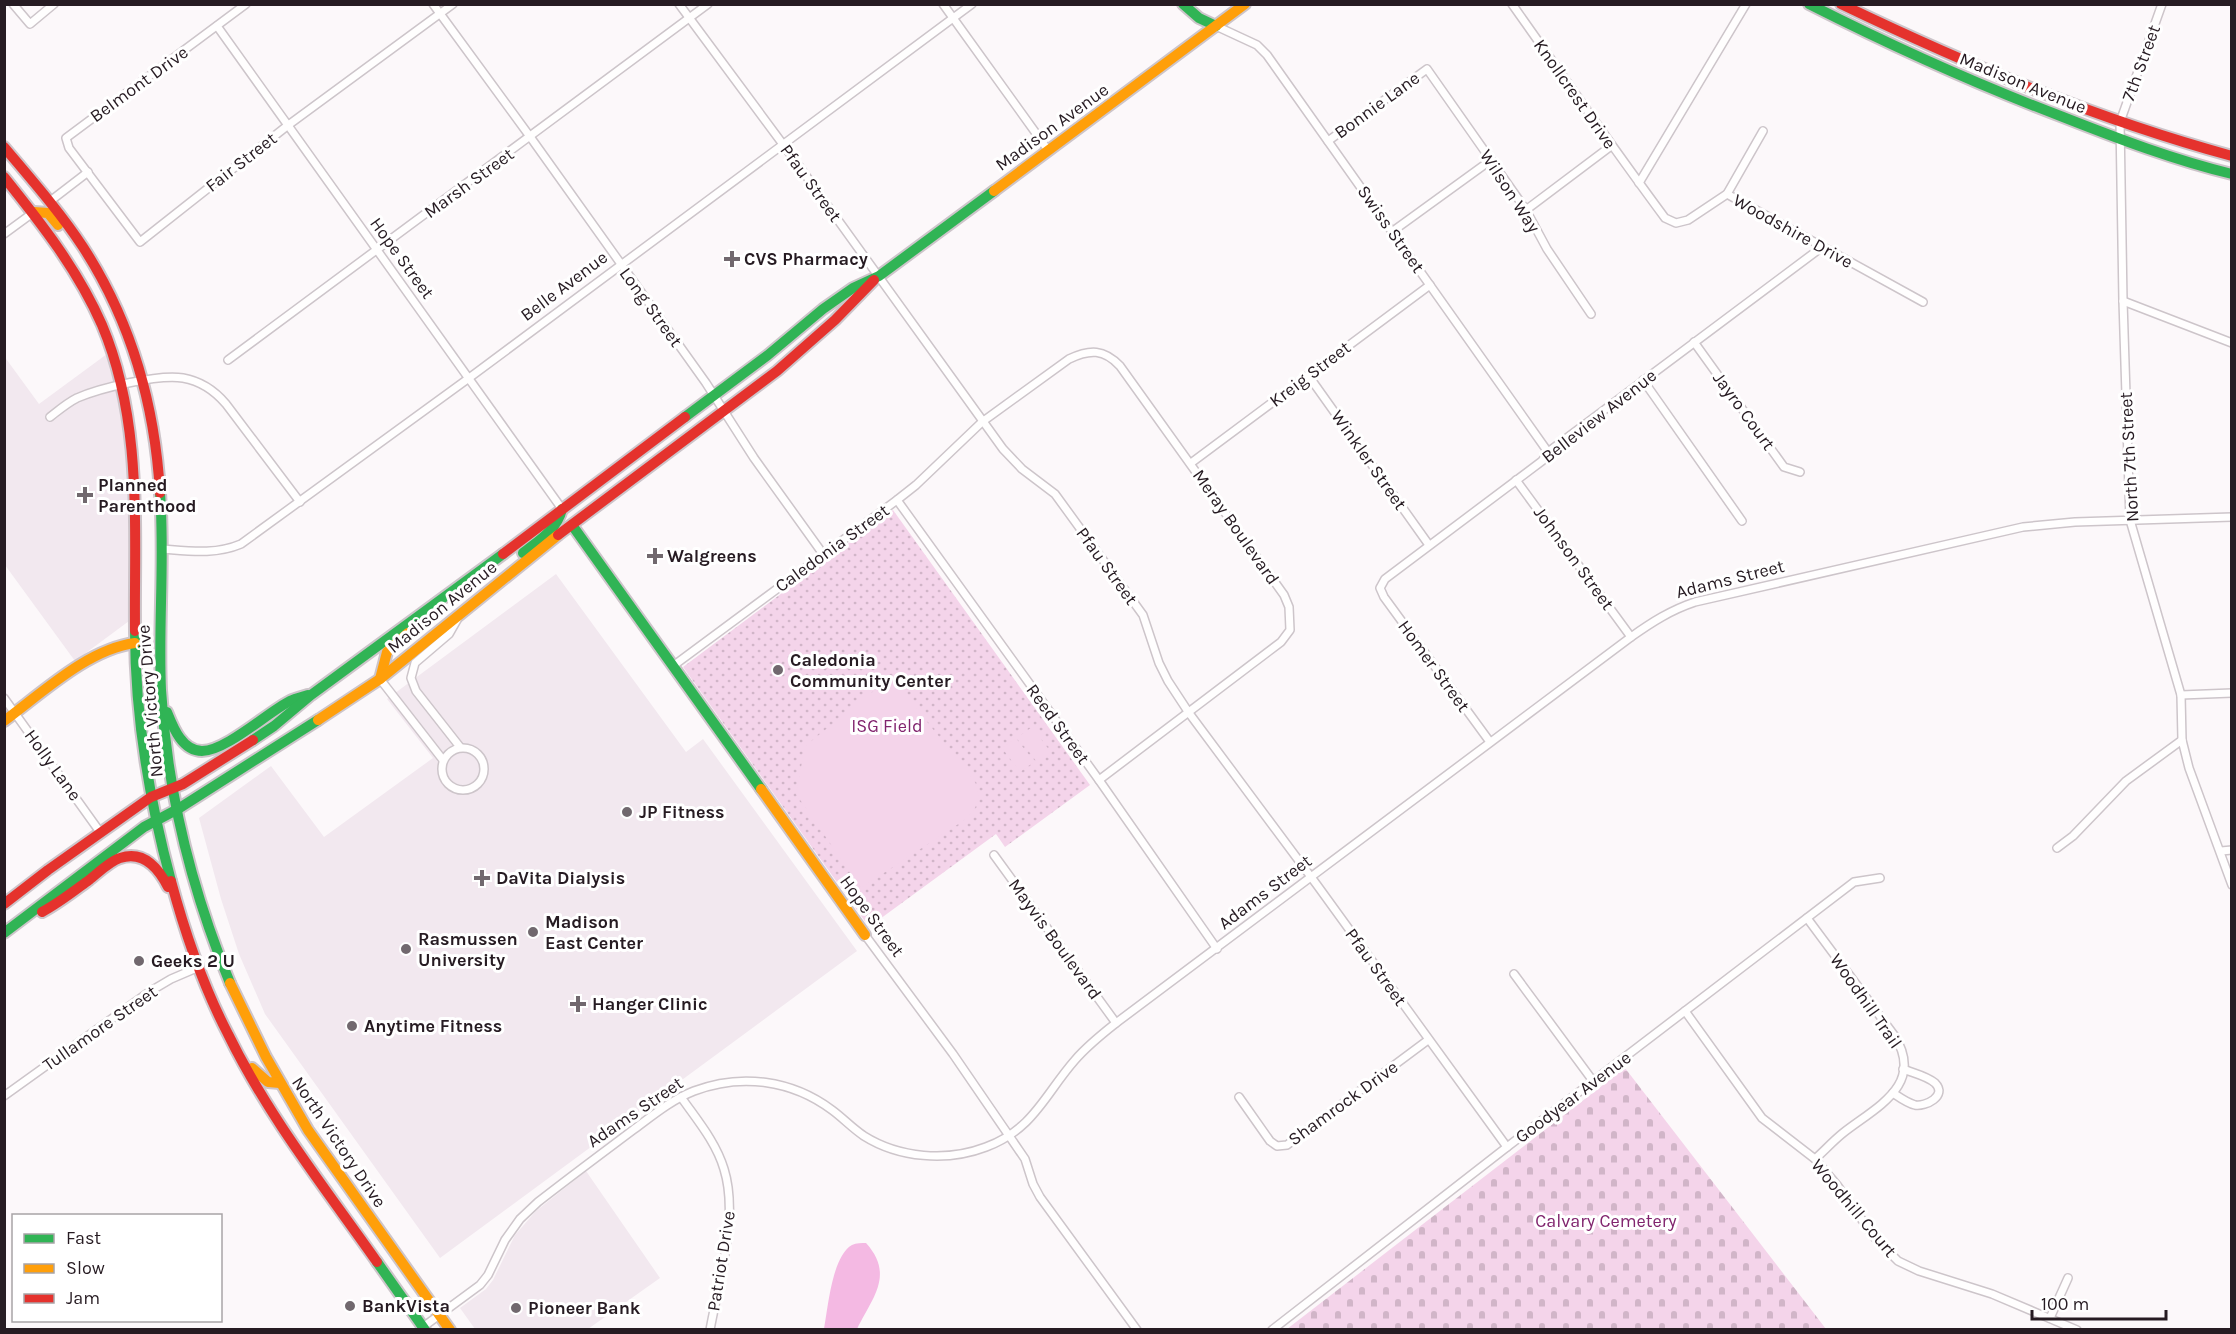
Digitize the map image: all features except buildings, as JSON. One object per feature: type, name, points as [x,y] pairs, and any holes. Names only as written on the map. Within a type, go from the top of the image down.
[{"type":"main road","points":[[1183,4],[1199,18],[1216,26]]},
{"type":"main road","name":"Madison Avenue","points":[[4,933],[156,819],[178,809],[380,679],[572,525],[801,351],[879,276],[1245,4]]},
{"type":"main road","name":"Madison Avenue","points":[[1809,4],[1948,71],[2121,140],[2199,166],[2232,174]]},
{"type":"main road","name":"Madison Avenue","points":[[1841,4],[1954,58],[2120,122],[2232,156]]},
{"type":"main road","name":"North Victory Drive","points":[[4,147],[82,246],[101,277],[121,318],[144,381],[158,452],[160,602],[167,748],[178,809],[197,889],[210,931],[244,1012],[280,1083],[308,1130],[450,1329]]},
{"type":"main road","name":"North Victory Drive","points":[[4,177],[34,212],[68,259],[91,299],[111,346],[122,386],[136,475],[135,643],[141,730],[151,797],[165,862],[199,967],[217,1012],[257,1089],[423,1329]]},
{"type":"main road","points":[[34,212],[48,213],[70,241],[82,246]]},
{"type":"main road","name":"Madison Avenue","points":[[4,904],[151,797],[183,784],[274,726],[311,695],[784,343],[823,309],[852,288],[879,276]]},
{"type":"main road","points":[[493,587],[513,562],[558,522],[562,509]]},
{"type":"main road","name":"Hope Street","points":[[572,525],[865,935]]},
{"type":"main road","points":[[380,679],[384,660],[393,645],[493,561]]},
{"type":"main road","points":[[4,722],[93,656],[120,645],[135,643]]},
{"type":"main road","points":[[163,700],[180,739],[194,749],[202,751],[218,746],[292,699],[311,695]]},
{"type":"main road","points":[[15,926],[58,903],[119,858],[130,856],[142,857],[158,869],[182,920]]},
{"type":"main road","points":[[217,1012],[259,1077],[273,1085],[280,1083]]},
{"type":"street","points":[[13,4],[30,24],[54,4]]},
{"type":"street","name":"Belmont Drive","points":[[88,172],[69,148],[66,138],[246,4]]},
{"type":"street","name":"Long Street","points":[[433,4],[714,395],[823,554]]},
{"type":"street","name":"Fair Street","points":[[88,172],[140,242],[287,126],[453,4]]},
{"type":"street","name":"Pfau Street","points":[[679,4],[879,276],[982,422],[1022,469],[1055,494],[1139,610],[1167,681],[1189,713],[1507,1147]]},
{"type":"street","name":"Marsh Street","points":[[228,360],[531,138],[708,4]]},
{"type":"street","points":[[943,4],[1048,150]]},
{"type":"street","name":"Belle Avenue","points":[[161,549],[212,552],[227,550],[241,544],[469,378],[972,4]]},
{"type":"street","name":"Knollcrest Drive","points":[[1512,4],[1639,183]]},
{"type":"street","points":[[1639,183],[1746,4]]},
{"type":"street","name":"7th Street","points":[[2120,122],[2162,4]]},
{"type":"street","name":"Hope Street","points":[[217,26],[562,509]]},
{"type":"street","name":"Swiss Street","points":[[1216,26],[1257,45],[1267,55],[1548,452]]},
{"type":"street","name":"Bonnie Lane","points":[[1328,141],[1426,69]]},
{"type":"street","name":"Wilson Way","points":[[1426,69],[1526,210],[1547,249],[1592,314]]},
{"type":"street","name":"North 7th Street","points":[[2120,122],[2130,520],[2181,695],[2182,740],[2188,768],[2232,885]]},
{"type":"street","points":[[1727,194],[1763,131]]},
{"type":"street","points":[[1526,210],[1611,146]]},
{"type":"street","points":[[1393,231],[1491,160]]},
{"type":"street","points":[[49,202],[88,172]]},
{"type":"street","name":"Woodshire Drive","points":[[1639,183],[1665,218],[1676,224],[1688,220],[1727,194],[1923,302]]},
{"type":"street","points":[[4,234],[34,212]]},
{"type":"street","name":"Belleview Avenue","points":[[1380,588],[1385,579],[1542,461],[1548,452],[1822,247]]},
{"type":"street","name":"Kreig Street","points":[[1191,463],[1430,285]]},
{"type":"street","points":[[2123,301],[2232,343]]},
{"type":"street","name":"Jayro Court","points":[[1694,342],[1784,467],[1800,472]]},
{"type":"street","name":"Meray Boulevard","points":[[982,422],[1069,359],[1083,352],[1096,352],[1112,357],[1191,463],[1284,596],[1288,607],[1290,630],[1281,642],[1099,780]]},
{"type":"street","name":"Winkler Street","points":[[1308,375],[1429,545]]},
{"type":"street","points":[[50,417],[77,398],[144,381],[173,377],[184,378],[203,385],[219,396],[300,502]]},
{"type":"street","points":[[1642,380],[1742,520]]},
{"type":"street","name":"Caledonia Street","points":[[673,666],[916,485],[982,422]]},
{"type":"street","name":"Johnson Street","points":[[1516,480],[1631,637]]},
{"type":"street","name":"Reed Street","points":[[897,500],[1099,780],[1216,949]]},
{"type":"street","name":"Adams Street","points":[[423,1329],[484,1280],[505,1240],[520,1219],[538,1202],[681,1097],[719,1083],[755,1080],[779,1084],[806,1094],[862,1135],[882,1146],[904,1153],[927,1156],[957,1155],[986,1148],[1008,1137],[1038,1110],[1074,1061],[1091,1043],[1116,1023],[1660,616],[1695,602],[2023,527],[2075,522],[2232,517]]},
{"type":"street","name":"Homer Street","points":[[1380,588],[1384,597],[1490,742]]},
{"type":"street","points":[[458,617],[449,634],[415,663],[411,678],[416,691],[460,747]]},
{"type":"street","points":[[380,679],[443,760],[443,777],[451,787],[464,790],[477,786],[484,775],[483,762],[471,749],[460,747],[450,752],[443,760]]},
{"type":"street","points":[[2181,695],[2232,693]]},
{"type":"street","name":"Holly Lane","points":[[4,698],[100,832]]},
{"type":"street","points":[[2057,848],[2073,836],[2126,782],[2182,740]]},
{"type":"street","points":[[2220,851],[2232,850]]},
{"type":"street","name":"Mayvis Boulevard","points":[[994,855],[1116,1023]]},
{"type":"street","name":"Goodyear Avenue","points":[[1272,1329],[1854,882],[1880,878]]},
{"type":"street","name":"Woodhill Trail","points":[[1807,918],[1899,1044],[1904,1055],[1902,1079],[1893,1093],[1815,1159]]},
{"type":"street","name":"Hope Street","points":[[865,935],[1025,1159],[1040,1197],[1137,1329]]},
{"type":"street","name":"Tullamore Street","points":[[4,1096],[149,992],[199,967]]},
{"type":"street","points":[[1514,974],[1593,1081]]},
{"type":"street","name":"Woodhill Court","points":[[1685,1011],[1762,1118],[1815,1159],[1875,1238],[1898,1261],[1919,1271],[1992,1294],[2077,1329]]},
{"type":"street","name":"Shamrock Drive","points":[[1239,1097],[1270,1141],[1277,1146],[1287,1146],[1428,1040]]},
{"type":"street","points":[[1893,1093],[1908,1102],[1921,1105],[1929,1104],[1938,1094],[1935,1083],[1904,1069]]},
{"type":"street","name":"Patriot Drive","points":[[681,1097],[712,1142],[724,1168],[730,1194],[730,1219],[710,1329]]},
{"type":"street","points":[[2050,1318],[2068,1278]]},
{"type":"shaded area","points":[[107,354],[118,391],[128,481],[129,621],[75,661],[5,565],[4,356],[39,404]]},
{"type":"shaded area","points":[[556,574],[686,752],[703,739],[857,951],[440,1258],[265,1014],[239,954],[199,818],[271,766],[324,837],[433,758],[387,699]]},
{"type":"shaded area","points":[[586,1171],[660,1278],[588,1329],[475,1329],[460,1308],[486,1289],[493,1280],[515,1235],[536,1211]]},
{"type":"shaded area","points":[[866,1243],[875,1255],[879,1266],[880,1276],[874,1297],[857,1329],[824,1329],[832,1283],[840,1260],[852,1245]]},
{"type":"green space","name":"ISG Field","points":[[893,510],[1090,785],[1005,847],[996,834],[869,927],[683,667]]},
{"type":"green space","name":"ISG Field","points":[[891,677],[974,780],[978,791],[978,801],[966,819],[861,888],[796,794],[805,746]]},
{"type":"green space","points":[[1032,727],[1050,751],[1036,761],[1018,737]]},
{"type":"green space","points":[[1016,738],[1034,762],[1020,772],[1002,748]]},
{"type":"green space","name":"Calvary Cemetery","points":[[1625,1068],[1826,1329],[1287,1329]]},
{"type":"traffic: fast","points":[[1183,4],[1199,18],[1216,26]]},
{"type":"traffic: fast","points":[[1809,4],[1871,35],[1998,91],[2147,148],[2232,174]]},
{"type":"traffic: fast","points":[[685,417],[768,355],[823,309],[853,288],[879,276],[994,191]]},
{"type":"traffic: fast","points":[[160,493],[161,690],[169,765],[175,802],[193,876],[230,983]]},
{"type":"traffic: fast","points":[[523,553],[552,529],[562,509]]},
{"type":"traffic: fast","points":[[572,525],[761,789]]},
{"type":"traffic: fast","points":[[253,740],[503,554]]},
{"type":"traffic: fast","points":[[135,631],[138,694],[145,757],[156,819],[171,881]]},
{"type":"traffic: fast","points":[[167,712],[175,731],[184,743],[195,750],[202,751],[223,745],[281,706],[308,695]]},
{"type":"traffic: fast","points":[[4,933],[144,827],[178,809],[318,720]]},
{"type":"traffic: fast","points":[[377,1262],[425,1330]]},
{"type":"traffic: slow","points":[[994,191],[1245,4]]},
{"type":"traffic: slow","points":[[34,212],[48,213],[58,225]]},
{"type":"traffic: slow","points":[[318,720],[380,679],[558,535]]},
{"type":"traffic: slow","points":[[380,679],[387,652],[408,633]]},
{"type":"traffic: slow","points":[[4,721],[83,663],[117,647],[135,643]]},
{"type":"traffic: slow","points":[[761,789],[865,935]]},
{"type":"traffic: slow","points":[[230,983],[266,1057],[308,1130],[450,1330]]},
{"type":"traffic: slow","points":[[252,1068],[268,1082],[280,1083]]},
{"type":"traffic: jam","points":[[1841,4],[2033,89],[2131,125],[2232,156]]},
{"type":"traffic: jam","points":[[4,147],[74,234],[115,304],[138,365],[146,396],[153,428],[160,493]]},
{"type":"traffic: jam","points":[[4,177],[45,230],[82,285],[102,325],[115,362],[124,399],[134,476],[135,631]]},
{"type":"traffic: jam","points":[[558,535],[777,371],[835,320],[874,280]]},
{"type":"traffic: jam","points":[[503,554],[685,417]]},
{"type":"traffic: jam","points":[[4,904],[151,797],[183,784],[253,740]]},
{"type":"traffic: jam","points":[[42,912],[66,897],[104,867],[129,856],[150,863],[168,887]]},
{"type":"traffic: jam","points":[[171,881],[203,978],[219,1016],[244,1064],[279,1123],[377,1262]]},
{"type":"place","name":"CVS Pharmacy","points":[[732,259]]},
{"type":"place","name":"Planned Parenthood","points":[[85,495]]},
{"type":"place","name":"Walgreens","points":[[655,556]]},
{"type":"place","name":"Caledonia Community Center","points":[[778,670]]},
{"type":"place","name":"JP Fitness","points":[[627,812]]},
{"type":"place","name":"DaVita Dialysis","points":[[482,878]]},
{"type":"place","name":"Madison East Center","points":[[533,932]]},
{"type":"place","name":"Rasmussen University","points":[[406,949]]},
{"type":"place","name":"Geeks 2 U","points":[[139,961]]},
{"type":"place","name":"Hanger Clinic","points":[[578,1004]]},
{"type":"place","name":"Anytime Fitness","points":[[352,1026]]},
{"type":"place","name":"BankVista","points":[[350,1306]]},
{"type":"place","name":"Pioneer Bank","points":[[516,1308]]}]
